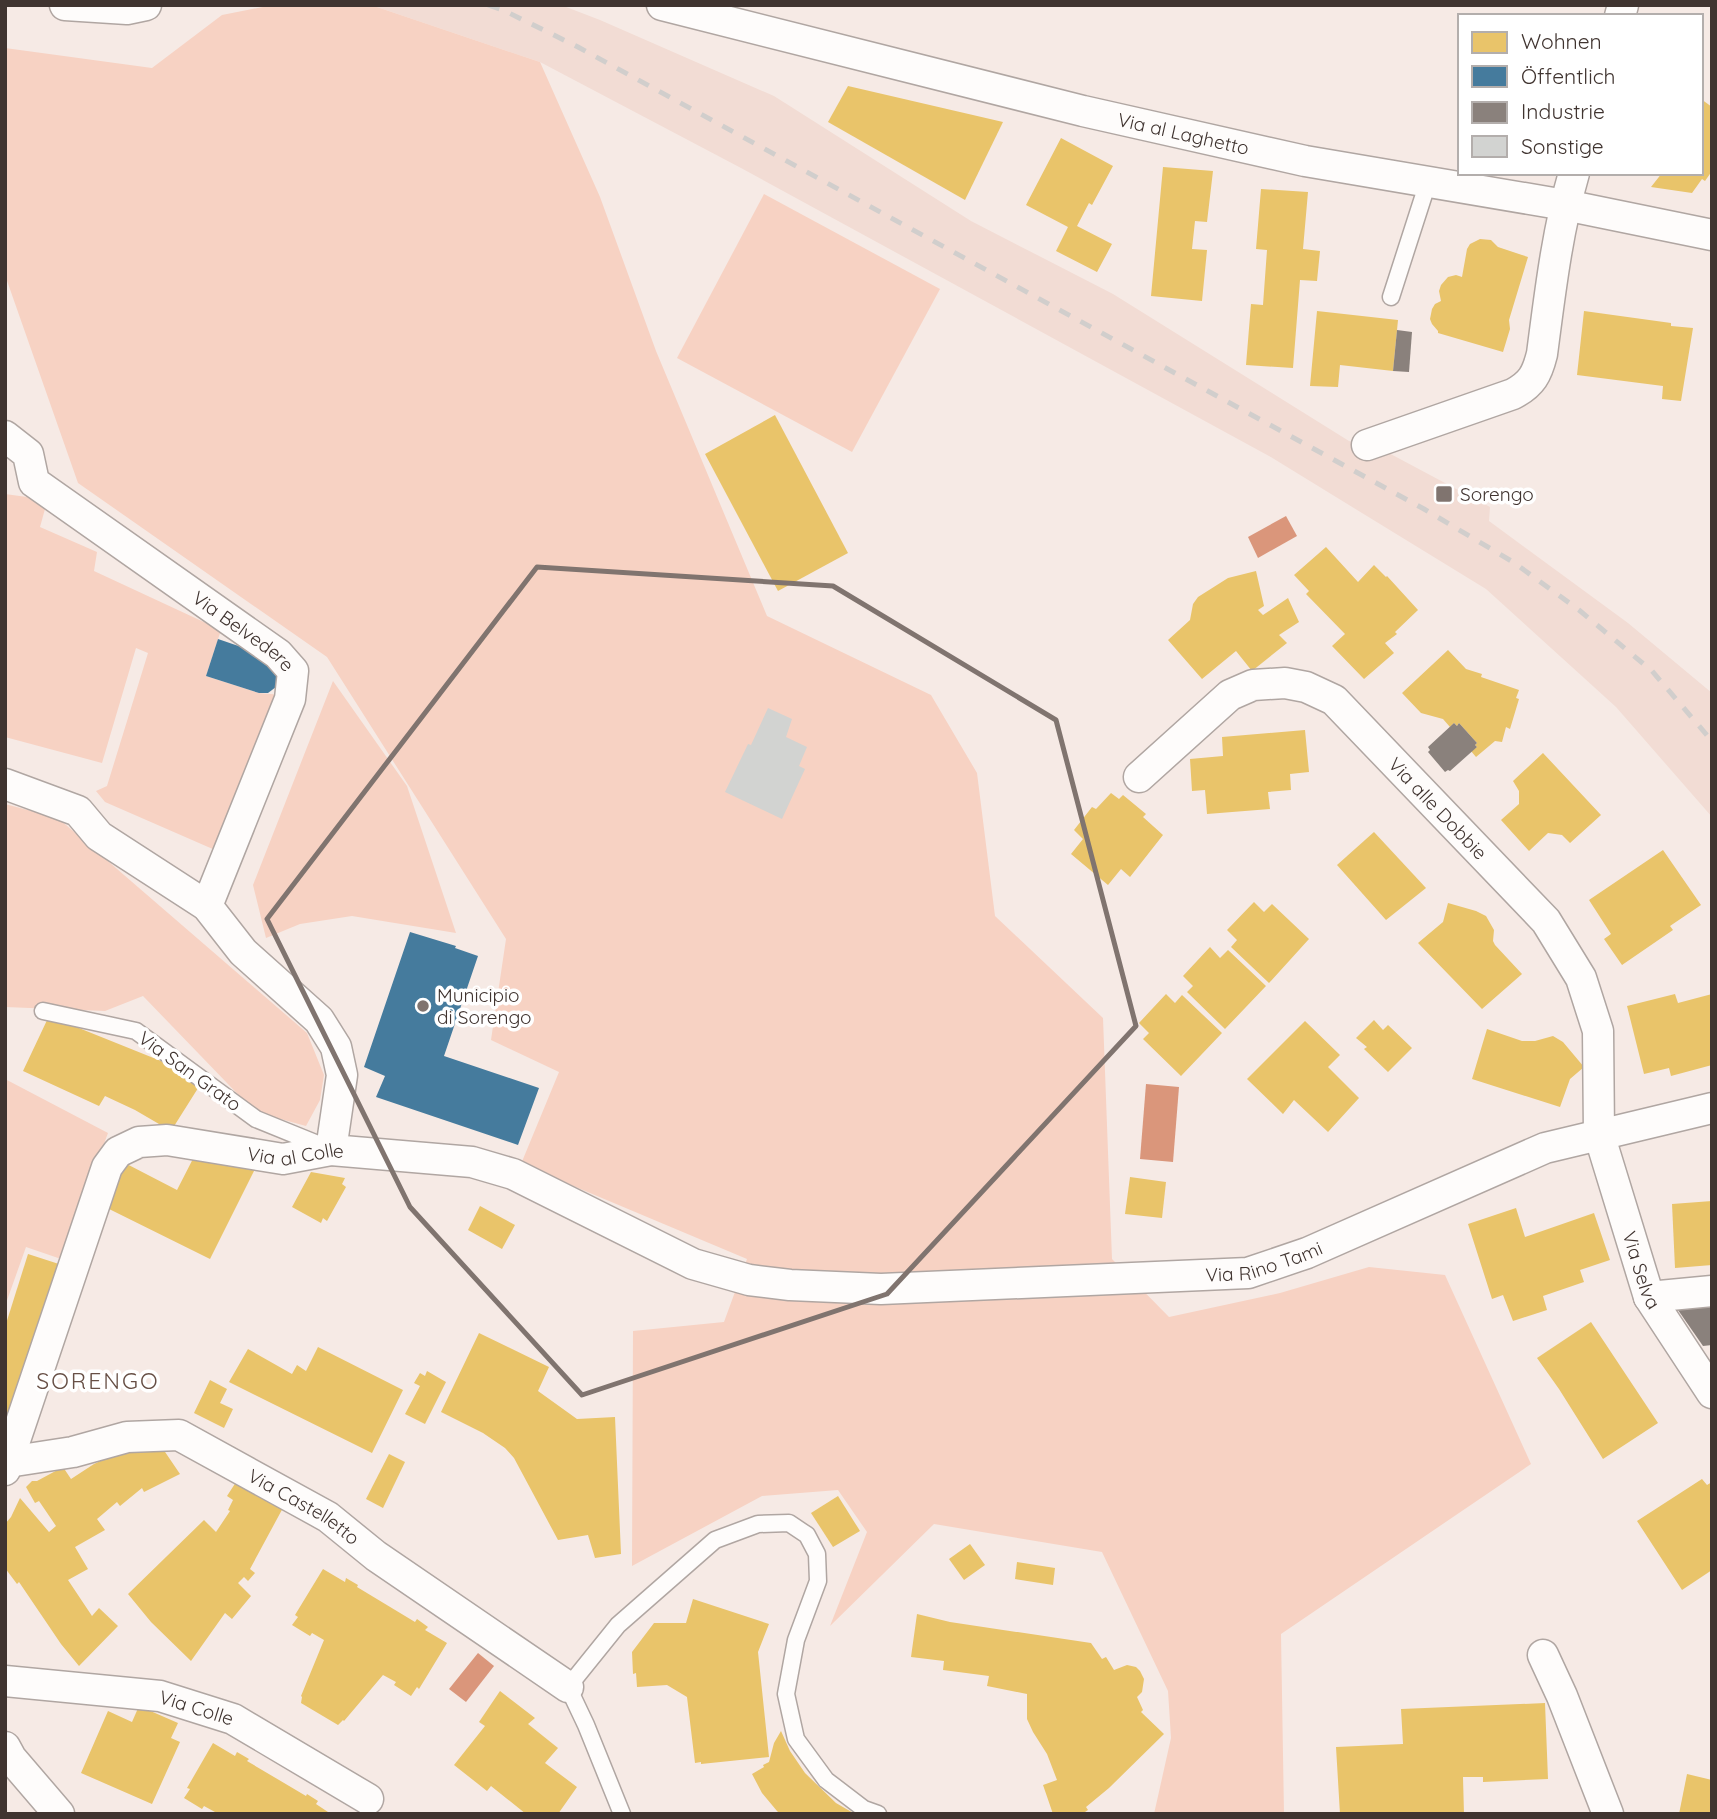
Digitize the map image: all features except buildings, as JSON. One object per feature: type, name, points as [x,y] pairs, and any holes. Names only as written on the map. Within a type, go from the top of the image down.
[{"type":"street","points":[[65,5],[127,9],[146,5]]},
{"type":"street","name":"Via al Laghetto","points":[[663,5],[1083,111],[1305,160],[1712,234]]},
{"type":"street","points":[[1367,445],[1513,394],[1530,383],[1542,354],[1564,205],[1573,175]]},
{"type":"street","name":"Via Belvedere","points":[[5,436],[28,454],[34,482],[278,654],[293,671],[290,699],[207,906]]},
{"type":"street","name":"Via alle Dobbie","points":[[1139,777],[1230,695],[1253,685],[1285,683],[1306,687],[1334,701],[1546,921],[1581,978],[1598,1031],[1599,1134]]},
{"type":"street","points":[[5,784],[78,811],[99,836],[207,906],[243,952],[319,1020],[336,1047],[342,1075],[331,1150]]},
{"type":"street","name":"Via Rino Tami","points":[[790,1285],[881,1289],[1248,1273],[1307,1254],[1545,1148],[1712,1108]]},
{"type":"street","name":"Via Selva","points":[[1599,1134],[1649,1297],[1712,1393]]},
{"type":"street","name":"Via al Colle","points":[[7,1466],[107,1167],[118,1152],[139,1142],[167,1140],[283,1159],[331,1150],[472,1163],[513,1174],[693,1264],[750,1280],[790,1285]]},
{"type":"street","points":[[1649,1297],[1712,1291]]},
{"type":"street","name":"Via Castelletto","points":[[7,1466],[127,1437],[179,1435],[328,1517],[376,1556],[568,1687]]},
{"type":"street","points":[[1543,1655],[1608,1814]]},
{"type":"street","name":"Via Colle","points":[[5,1681],[160,1696],[233,1719],[368,1799]]},
{"type":"street","points":[[5,1747],[11,1758],[59,1814]]},
{"type":"lane","points":[[1391,297],[1428,182]]},
{"type":"lane","name":"Via San Grato","points":[[43,1011],[136,1031],[256,1119],[331,1150]]},
{"type":"lane","points":[[622,1814],[568,1687],[618,1625],[715,1540],[758,1524],[789,1523],[807,1535],[817,1554],[818,1581],[796,1640],[786,1694],[796,1739],[827,1780],[864,1809],[878,1814]]},
{"type":"highlighted area","points":[[537,567],[833,586],[1056,720],[1136,1026],[887,1294],[582,1395],[410,1207],[267,919]]},
{"type":"shaded area","points":[[273,5],[374,6],[540,62],[600,197],[656,351],[767,616],[931,695],[977,773],[995,916],[1103,1018],[1112,1259],[1169,1317],[1280,1293],[1369,1267],[1445,1275],[1531,1464],[1281,1634],[1284,1814],[1154,1814],[1171,1738],[1168,1691],[1102,1552],[934,1524],[830,1626],[867,1532],[838,1490],[762,1496],[632,1566],[633,1331],[724,1322],[747,1259],[521,1164],[559,1072],[491,1040],[506,939],[327,657],[78,483],[5,275],[5,48],[152,68],[222,15]]},
{"type":"shaded area","points":[[349,5],[561,5],[774,96],[971,221],[1113,294],[1349,441],[1385,451],[1490,507],[1489,521],[1628,623],[1712,693],[1712,817],[1616,707],[1486,589],[1269,456],[741,168],[540,62],[374,6]]},
{"type":"shaded area","points":[[764,194],[940,289],[852,452],[677,358]]},
{"type":"shaded area","points":[[5,494],[27,497],[45,509],[40,527],[97,552],[94,571],[221,630],[206,676],[259,693],[282,695],[215,850],[105,802],[96,791],[107,786],[148,653],[136,648],[102,763],[5,737]]},
{"type":"shaded area","points":[[1286,516],[1297,536],[1258,558],[1248,537]]},
{"type":"shaded area","points":[[333,681],[407,786],[456,933],[352,916],[300,924],[266,938],[253,885]]},
{"type":"shaded area","points":[[5,804],[58,818],[307,1033],[324,1075],[320,1100],[306,1126],[255,1112],[143,996],[105,1011],[5,1007]]},
{"type":"shaded area","points":[[5,1079],[108,1133],[61,1259],[26,1247],[5,1306]]},
{"type":"shaded area","points":[[1146,1084],[1179,1087],[1173,1162],[1140,1159]]},
{"type":"shaded area","points":[[478,1653],[494,1666],[466,1702],[449,1689]]},
{"type":"railway","points":[[488,5],[578,47],[1424,509],[1513,562],[1579,610],[1652,671],[1712,741]]},
{"type":"place","name":"Sorengo","points":[[1444,494]]},
{"type":"place","name":"Municipio di Sorengo","points":[[423,1006]]},
{"type":"district","name":"SORENGO","points":[[98,1381]]}]
